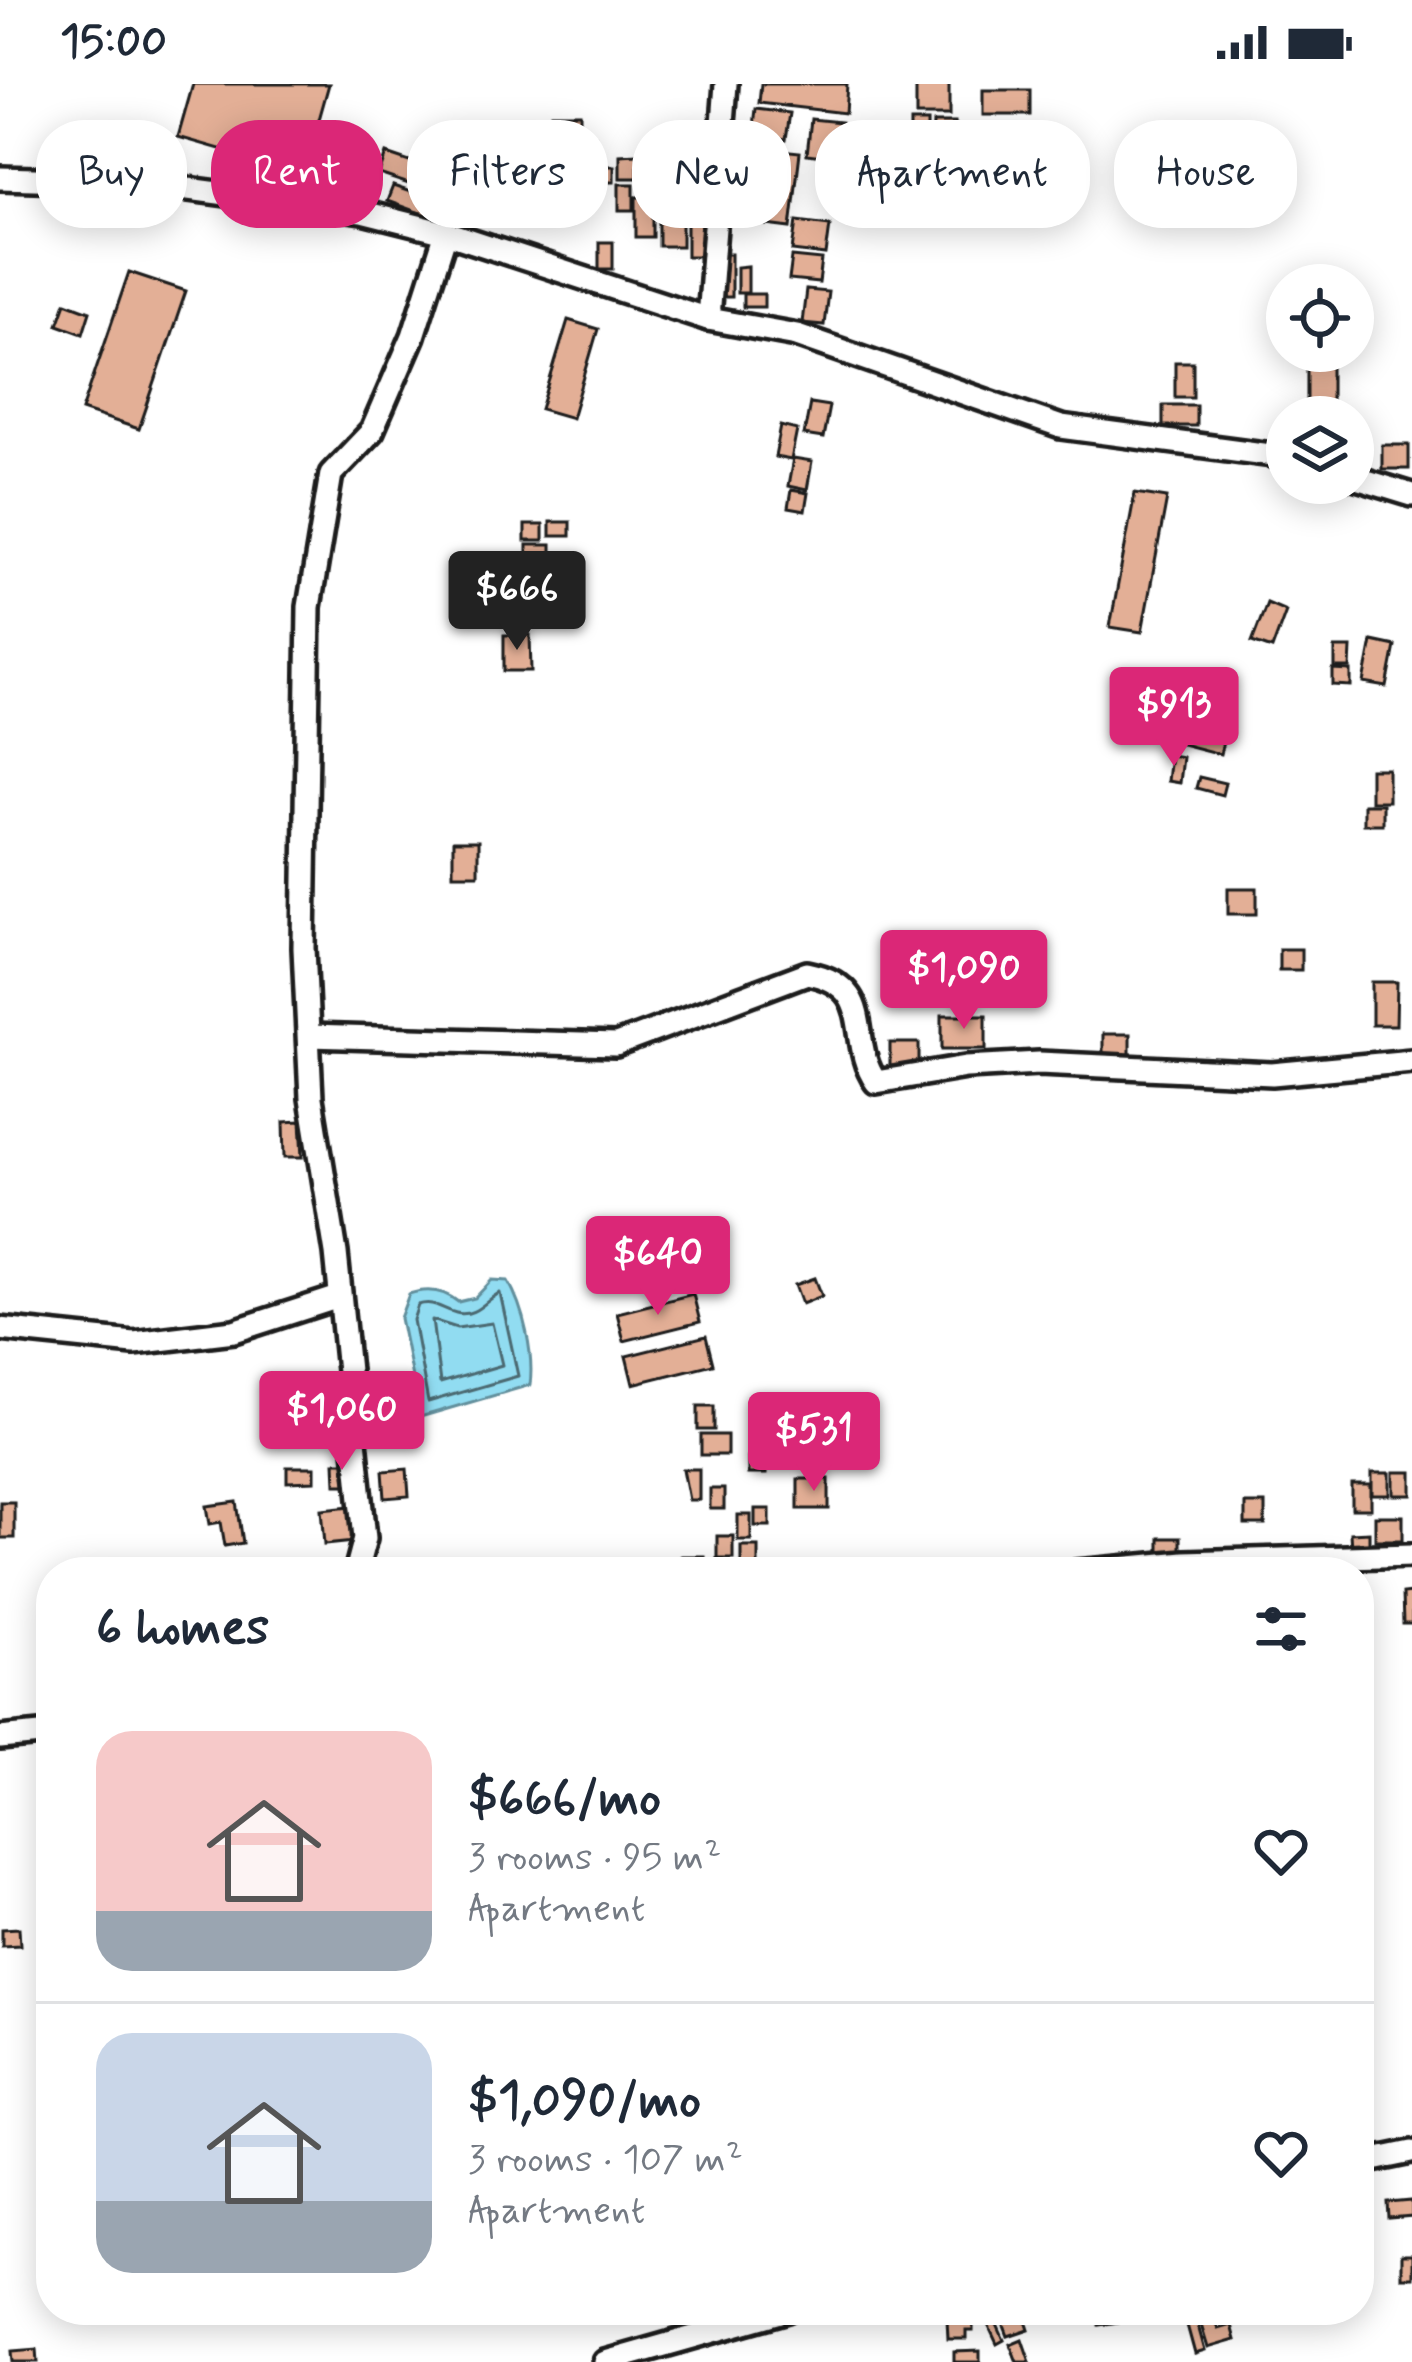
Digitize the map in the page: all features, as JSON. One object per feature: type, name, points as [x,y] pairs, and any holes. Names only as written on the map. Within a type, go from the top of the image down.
[{"type":"street","points":[[708,319],[726,84]]},
{"type":"street","points":[[0,178],[135,182],[362,212],[446,233],[708,319],[796,334],[1061,427],[1266,454]]},
{"type":"street","points":[[360,1557],[364,1538],[339,1298],[323,1150],[311,1098],[304,948],[309,608],[331,474],[373,431],[413,336],[446,233]]},
{"type":"street","points":[[1374,484],[1412,496]]},
{"type":"street","points":[[309,1036],[600,1047],[806,973],[846,992],[861,1012],[860,1031],[876,1082],[966,1067],[1039,1064],[1272,1074],[1412,1061]]},
{"type":"street","points":[[0,1329],[134,1343],[234,1331],[339,1298]]},
{"type":"street","points":[[1347,1557],[1412,1555]]},
{"type":"street","points":[[0,1738],[36,1734]]},
{"type":"street","points":[[1374,2160],[1412,2152]]},
{"type":"street","points":[[605,2362],[735,2325]]},
{"type":"water","points":[[492,1280],[508,1281],[519,1304],[529,1346],[530,1385],[420,1417],[400,1318],[409,1294],[435,1291],[458,1302],[475,1298]]},
{"type":"building","points":[[193,84],[329,84],[319,120],[211,120],[211,146],[187,140],[187,120],[183,120]]},
{"type":"building","points":[[761,84],[847,84],[845,113],[759,103]]},
{"type":"building","points":[[916,84],[949,84],[949,116],[916,116]]},
{"type":"building","points":[[983,90],[1030,90],[1030,115],[983,115]]},
{"type":"building","points":[[756,109],[790,113],[789,120],[755,120]]},
{"type":"building","points":[[551,113],[580,113],[580,120],[551,120]]},
{"type":"building","points":[[811,119],[821,120],[815,120],[815,155],[807,154]]},
{"type":"building","points":[[791,151],[800,152],[791,228]]},
{"type":"building","points":[[386,154],[407,161],[407,183],[383,175]]},
{"type":"building","points":[[632,154],[632,178],[620,178],[620,155]]},
{"type":"building","points":[[608,166],[614,166],[614,182],[608,182]]},
{"type":"building","points":[[619,184],[632,184],[632,210],[619,210]]},
{"type":"building","points":[[393,186],[407,191],[407,208],[387,201]]},
{"type":"building","points":[[797,221],[830,228],[826,255],[793,251]]},
{"type":"building","points":[[636,228],[653,228],[653,237],[636,237]]},
{"type":"building","points":[[659,228],[682,228],[682,246],[659,246]]},
{"type":"building","points":[[687,228],[709,228],[709,256],[687,256]]},
{"type":"building","points":[[599,242],[613,242],[613,269],[599,269]]},
{"type":"building","points":[[720,254],[731,254],[731,297],[720,297]]},
{"type":"building","points":[[792,257],[822,260],[819,283],[789,280]]},
{"type":"building","points":[[748,266],[748,293],[737,293],[737,267]]},
{"type":"building","points":[[129,272],[186,291],[139,429],[82,410]]},
{"type":"building","points":[[806,290],[828,292],[824,325],[802,323]]},
{"type":"building","points":[[743,294],[764,294],[764,307],[743,307]]},
{"type":"building","points":[[66,302],[90,311],[83,333],[58,324]]},
{"type":"building","points":[[568,320],[598,329],[572,418],[541,409]]},
{"type":"building","points":[[1175,362],[1193,362],[1193,397],[1175,397]]},
{"type":"building","points":[[1307,372],[1331,372],[1331,396],[1307,396]]},
{"type":"building","points":[[810,403],[829,406],[823,438],[804,435]]},
{"type":"building","points":[[1163,405],[1196,405],[1196,426],[1163,426]]},
{"type":"building","points":[[781,426],[797,430],[791,460],[775,457]]},
{"type":"building","points":[[1382,445],[1409,445],[1409,469],[1382,469]]},
{"type":"building","points":[[793,459],[812,462],[807,490],[788,486]]},
{"type":"building","points":[[791,490],[808,493],[805,511],[788,508]]},
{"type":"building","points":[[1135,493],[1167,498],[1142,632],[1110,627]]},
{"type":"building","points":[[550,522],[570,522],[570,536],[550,536]]},
{"type":"building","points":[[525,525],[543,525],[543,541],[525,541]]},
{"type":"building","points":[[527,545],[551,545],[551,565],[527,565]]},
{"type":"building","points":[[1267,603],[1286,611],[1272,649],[1252,642]]},
{"type":"building","points":[[504,635],[530,635],[531,671],[504,671]]},
{"type":"building","points":[[1372,641],[1395,646],[1387,687],[1364,683]]},
{"type":"building","points":[[1335,648],[1351,648],[1350,668],[1335,668]]},
{"type":"building","points":[[1333,670],[1351,671],[1351,686],[1333,685]]},
{"type":"building","points":[[1177,717],[1226,730],[1220,754],[1170,741]]},
{"type":"building","points":[[1170,755],[1182,757],[1179,783],[1167,781]]},
{"type":"building","points":[[1370,769],[1388,769],[1388,801],[1370,801]]},
{"type":"building","points":[[1199,777],[1225,783],[1222,795],[1196,788]]},
{"type":"building","points":[[1363,804],[1382,804],[1382,824],[1363,824]]},
{"type":"building","points":[[453,841],[478,841],[478,874],[453,874]]},
{"type":"building","points":[[1228,888],[1257,888],[1257,914],[1228,914]]},
{"type":"building","points":[[1279,949],[1301,949],[1301,970],[1279,970]]},
{"type":"building","points":[[1372,982],[1397,982],[1396,1025],[1372,1025]]},
{"type":"building","points":[[942,1015],[986,1015],[986,1049],[942,1049]]},
{"type":"building","points":[[1103,1034],[1130,1034],[1130,1055],[1103,1055]]},
{"type":"building","points":[[890,1043],[919,1043],[919,1072],[890,1072]]},
{"type":"building","points":[[301,1121],[303,1157],[285,1157],[284,1122]]},
{"type":"building","points":[[815,1278],[822,1296],[802,1304],[795,1285]]},
{"type":"building","points":[[693,1294],[700,1322],[624,1341],[617,1313]]},
{"type":"building","points":[[706,1336],[713,1364],[633,1384],[626,1356]]},
{"type":"building","points":[[698,1406],[714,1406],[714,1430],[698,1430]]},
{"type":"building","points":[[701,1435],[727,1435],[727,1455],[701,1455]]},
{"type":"building","points":[[748,1457],[766,1457],[766,1474],[748,1474]]},
{"type":"building","points":[[335,1462],[349,1462],[349,1484],[336,1484]]},
{"type":"building","points":[[287,1467],[315,1467],[315,1481],[287,1482]]},
{"type":"building","points":[[407,1469],[409,1496],[385,1498],[383,1471]]},
{"type":"building","points":[[683,1469],[699,1469],[699,1500],[689,1500]]},
{"type":"building","points":[[1394,1472],[1412,1472],[1412,1495],[1394,1495]]},
{"type":"building","points":[[1372,1473],[1390,1473],[1390,1495],[1372,1495]]},
{"type":"building","points":[[798,1479],[829,1479],[829,1509],[798,1509]]},
{"type":"building","points":[[1352,1485],[1371,1485],[1371,1509],[1352,1509]]},
{"type":"building","points":[[710,1489],[724,1489],[724,1509],[710,1509]]},
{"type":"building","points":[[0,1502],[14,1502],[14,1538],[0,1538]]},
{"type":"building","points":[[237,1502],[243,1543],[225,1546],[221,1522],[210,1524],[207,1506]]},
{"type":"building","points":[[1245,1504],[1265,1504],[1265,1525],[1245,1525]]},
{"type":"building","points":[[352,1506],[355,1541],[325,1544],[322,1509]]},
{"type":"building","points":[[755,1509],[770,1509],[770,1526],[755,1526]]},
{"type":"building","points":[[738,1515],[751,1515],[751,1540],[738,1540]]},
{"type":"building","points":[[1375,1516],[1403,1516],[1403,1540],[1375,1540]]},
{"type":"building","points":[[1369,1532],[1369,1547],[1351,1548],[1350,1533]]},
{"type":"building","points":[[717,1536],[733,1536],[733,1557],[717,1557]]},
{"type":"building","points":[[1159,1538],[1180,1538],[1180,1556],[1159,1556]]},
{"type":"building","points":[[741,1546],[758,1546],[758,1557],[741,1557]]},
{"type":"building","points":[[1412,1593],[1412,1624],[1403,1624],[1402,1594]]},
{"type":"building","points":[[19,1928],[20,1945],[2,1946],[2,1929]]},
{"type":"building","points":[[1412,2201],[1412,2217],[1389,2219],[1388,2203]]},
{"type":"building","points":[[1401,2255],[1412,2255],[1412,2277],[1401,2277]]},
{"type":"building","points":[[947,2325],[973,2325],[966,2339],[948,2339]]},
{"type":"building","points":[[988,2325],[997,2325],[1004,2340],[997,2344]]},
{"type":"building","points":[[1004,2325],[1028,2325],[1029,2329],[1008,2336]]},
{"type":"building","points":[[1187,2325],[1198,2325],[1205,2351],[1195,2354]]},
{"type":"building","points":[[1201,2325],[1218,2329],[1231,2325],[1235,2340],[1208,2348]]},
{"type":"building","points":[[1022,2339],[1030,2362],[1017,2362],[1010,2344]]},
{"type":"building","points":[[37,2349],[38,2362],[13,2362],[12,2351]]},
{"type":"building","points":[[980,2351],[980,2362],[954,2362],[954,2352]]}]
